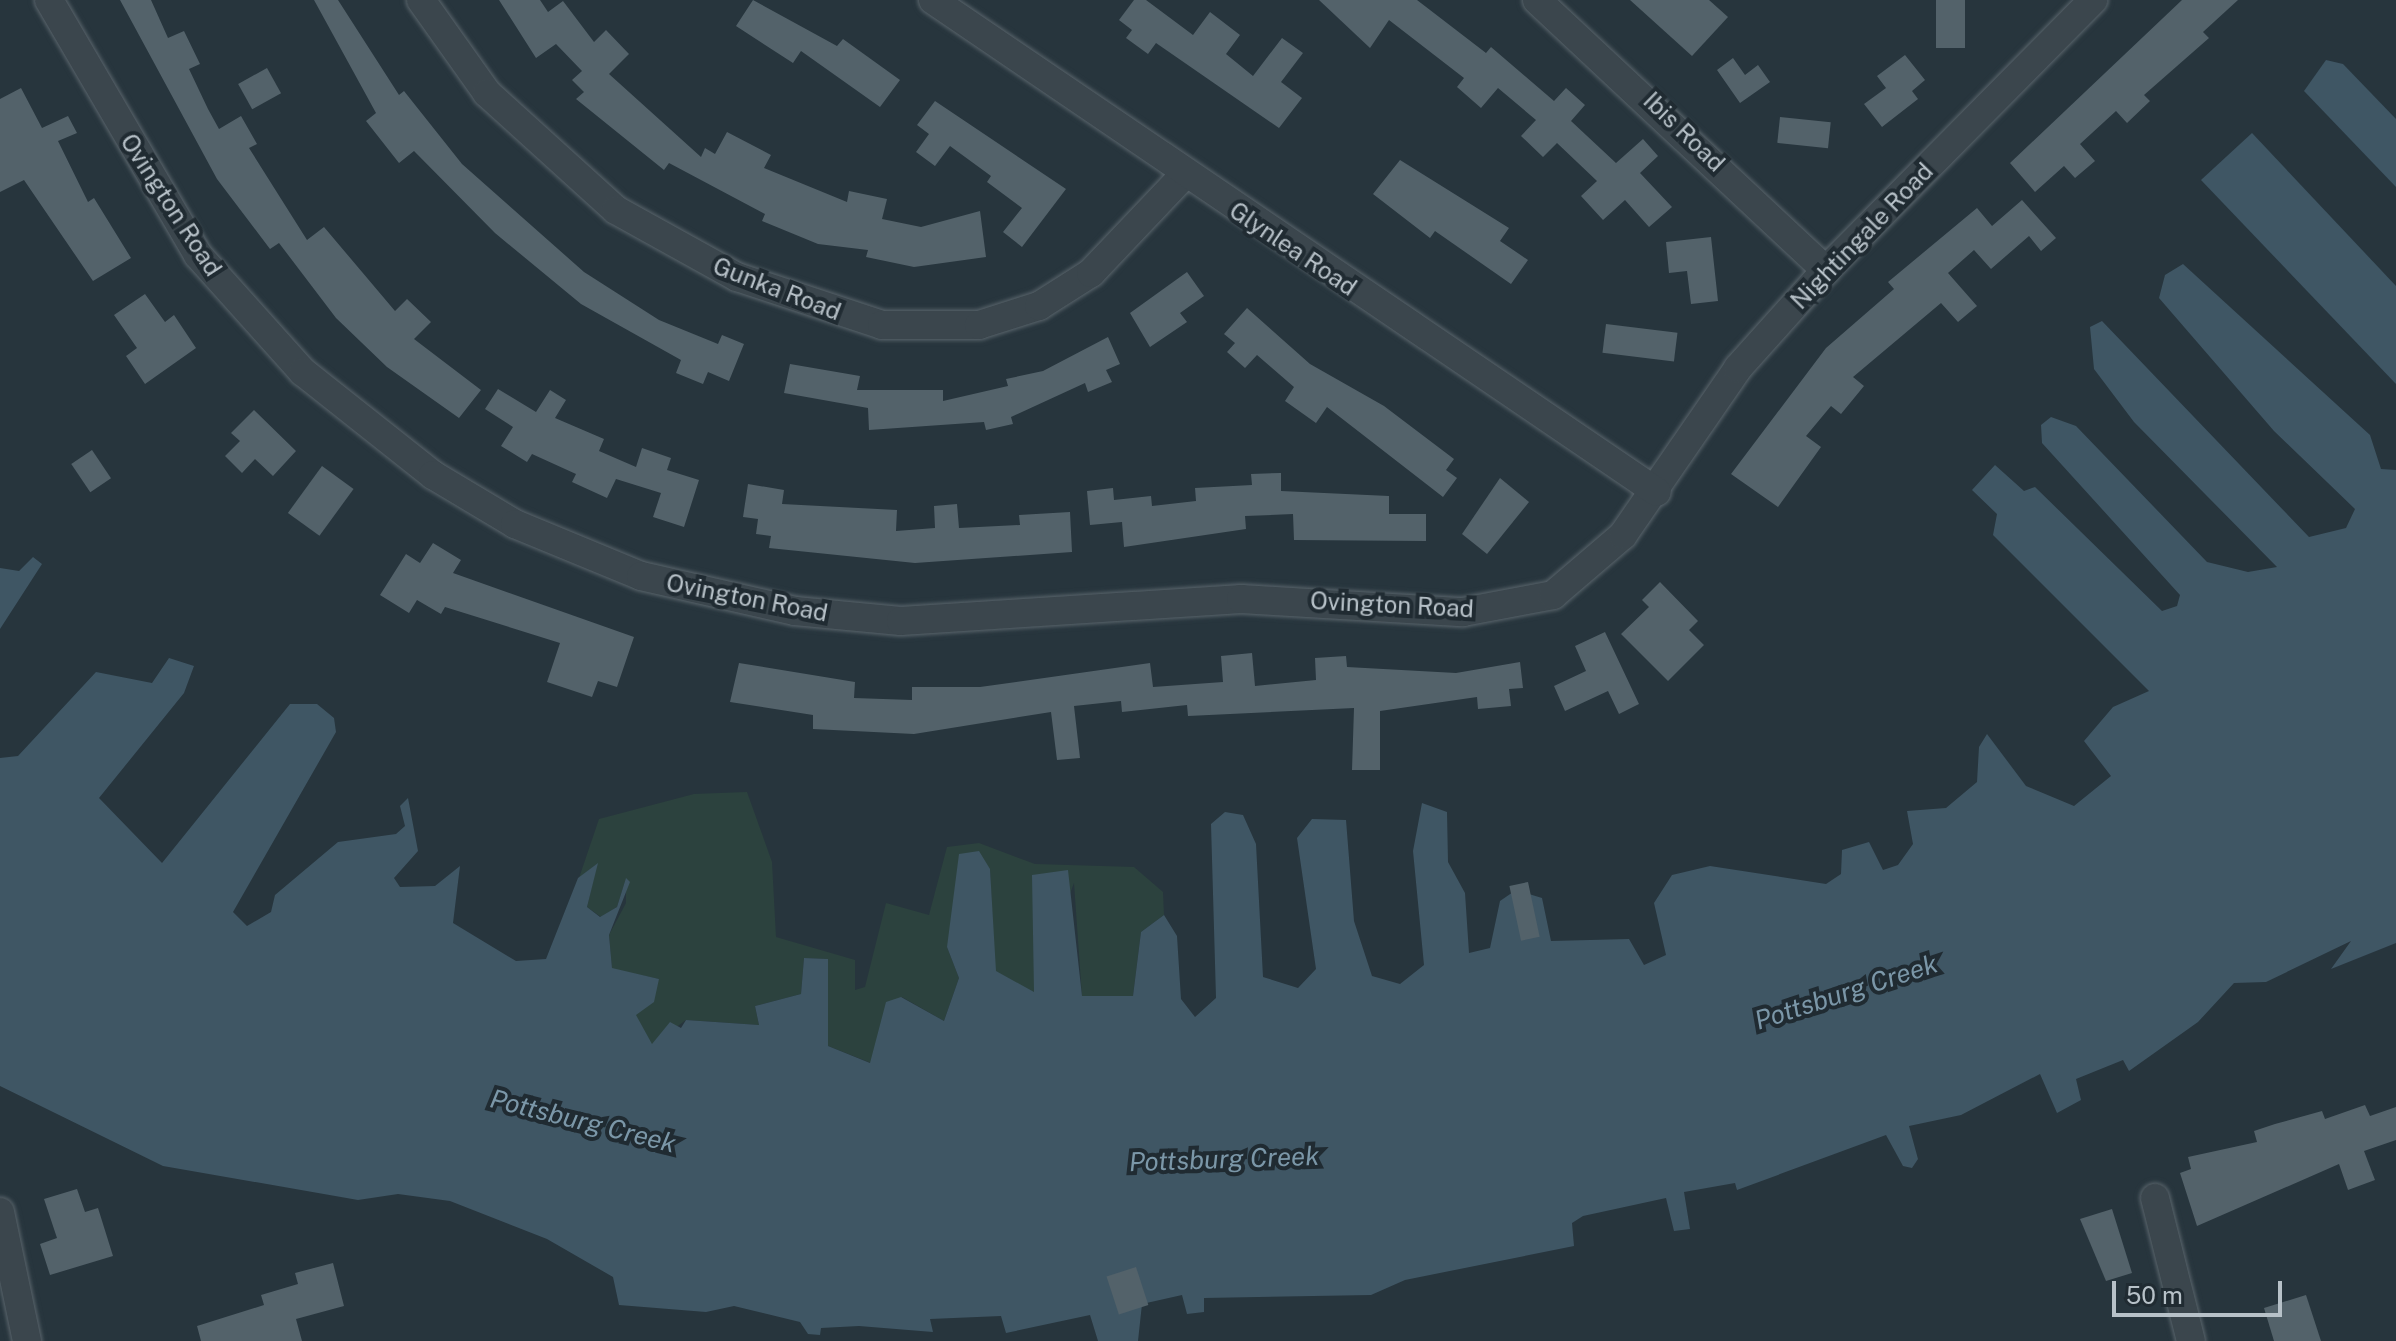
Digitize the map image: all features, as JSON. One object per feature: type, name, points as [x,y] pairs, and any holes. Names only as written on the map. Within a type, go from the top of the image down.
[{"type":"street","name":"Ovington Road","points":[[49,0],[198,255],[303,372],[487,509],[641,576],[795,611],[901,621],[1241,599],[1496,609],[1553,595],[1582,577],[1657,492]]},
{"type":"street","name":"Gunka Road","points":[[421,0],[487,93],[616,210],[737,277],[882,325],[979,325],[1039,306],[1091,273],[1184,175]]},
{"type":"street","name":"Glynlea Road","points":[[933,0],[1184,175],[1657,492]]},
{"type":"street","name":"Ibis Road","points":[[1537,0],[1826,270]]},
{"type":"street","name":"Nightingale Road","points":[[1657,492],[1738,368],[2075,6]]},
{"type":"street","points":[[2155,1198],[2191,1341]]},
{"type":"street","points":[[0,1212],[27,1341]]},
{"type":"green space","points":[[747,792],[772,862],[776,937],[855,960],[855,990],[865,987],[886,903],[929,915],[947,847],[979,843],[1035,864],[1134,867],[1163,892],[1164,915],[1141,932],[1133,996],[1082,997],[1074,883],[1034,993],[995,971],[990,869],[947,947],[959,978],[944,1021],[902,997],[871,1063],[828,1046],[827,959],[804,958],[801,994],[755,1006],[759,1025],[686,1020],[652,1045],[635,1015],[659,979],[612,969],[609,935],[626,903],[626,879],[617,907],[601,917],[587,907],[597,864],[579,878],[599,819],[694,794]]},
{"type":"water","points":[[2326,60],[2343,64],[2396,119],[2396,187],[2304,91]]},
{"type":"water","points":[[2252,133],[2396,286],[2396,384],[2201,180]]},
{"type":"water","name":"Pottsburg Creek","points":[[2183,264],[2370,435],[2381,469],[2396,470],[2396,943],[2331,969],[2351,941],[2266,982],[2234,983],[2198,1022],[2129,1071],[2123,1060],[2076,1079],[2081,1100],[2057,1113],[2040,1074],[1961,1115],[1909,1126],[1918,1159],[1912,1168],[1903,1166],[1886,1135],[1737,1190],[1735,1183],[1684,1192],[1690,1229],[1674,1231],[1666,1198],[1583,1216],[1572,1223],[1574,1246],[1405,1280],[1371,1295],[1204,1298],[1204,1312],[1187,1314],[1182,1295],[1142,1304],[1138,1341],[1098,1341],[1090,1315],[1006,1333],[1001,1316],[930,1319],[933,1332],[859,1326],[821,1328],[820,1335],[808,1334],[800,1322],[734,1306],[706,1312],[619,1305],[613,1277],[547,1239],[450,1201],[398,1194],[358,1200],[163,1166],[0,1086],[0,758],[18,756],[96,672],[152,683],[169,658],[194,666],[184,693],[99,798],[162,863],[290,704],[317,704],[334,718],[336,732],[233,912],[247,926],[271,912],[275,895],[338,842],[396,834],[405,826],[400,806],[408,798],[418,851],[394,878],[400,887],[435,886],[460,866],[453,923],[516,961],[546,959],[578,878],[598,863],[587,907],[600,917],[617,907],[626,878],[630,882],[609,935],[612,968],[659,979],[654,1002],[636,1015],[652,1044],[670,1022],[681,1028],[686,1020],[759,1025],[755,1006],[801,994],[804,958],[828,959],[828,1046],[870,1063],[886,1002],[901,997],[944,1021],[959,978],[947,947],[959,854],[979,851],[990,869],[996,971],[1034,992],[1032,875],[1068,870],[1082,996],[1133,996],[1141,932],[1164,915],[1177,936],[1181,999],[1195,1017],[1216,998],[1211,824],[1225,812],[1243,815],[1256,844],[1263,977],[1298,988],[1316,969],[1297,838],[1312,819],[1346,820],[1354,921],[1372,976],[1400,984],[1424,965],[1413,851],[1422,803],[1447,812],[1448,862],[1465,893],[1469,953],[1490,948],[1500,901],[1516,890],[1542,898],[1551,941],[1629,939],[1644,965],[1666,955],[1654,903],[1672,875],[1710,866],[1826,884],[1841,874],[1842,850],[1869,842],[1883,870],[1898,865],[1913,844],[1907,811],[1946,808],[1977,782],[1979,747],[1987,734],[2026,786],[2074,806],[2111,776],[2084,741],[2113,707],[2149,691],[1993,535],[1997,514],[1972,490],[1995,465],[2024,491],[2035,487],[2162,611],[2177,606],[2180,595],[2042,443],[2041,425],[2051,417],[2076,426],[2207,562],[2248,572],[2277,567],[2134,422],[2094,369],[2090,327],[2102,321],[2309,537],[2346,528],[2355,509],[2274,431],[2159,298],[2165,275]]},
{"type":"water","points":[[33,557],[42,564],[0,629],[0,568],[19,571]]},
{"type":"building","points":[[120,0],[151,0],[168,38],[184,31],[200,64],[189,69],[219,129],[241,116],[257,144],[249,148],[307,240],[324,227],[395,311],[407,299],[431,322],[414,339],[481,390],[459,418],[387,367],[336,318],[279,243],[270,249],[217,179]]},
{"type":"building","points":[[314,0],[338,0],[399,95],[404,91],[462,164],[584,272],[659,320],[718,344],[722,335],[744,344],[729,381],[708,372],[703,384],[676,373],[681,360],[581,304],[495,233],[414,151],[399,163],[366,121],[376,113]]},
{"type":"building","points":[[499,0],[540,0],[548,12],[563,1],[594,42],[606,30],[629,54],[609,74],[701,157],[705,148],[715,154],[727,132],[771,155],[764,168],[847,202],[849,191],[887,199],[882,219],[921,227],[980,211],[986,257],[914,267],[866,257],[868,250],[818,244],[762,221],[765,214],[669,163],[664,170],[576,99],[584,92],[572,80],[582,71],[556,44],[536,58]]},
{"type":"building","points":[[753,0],[837,46],[843,39],[900,80],[880,107],[801,51],[793,63],[736,26]]},
{"type":"building","points":[[1134,0],[1146,0],[1193,35],[1210,12],[1240,35],[1226,54],[1253,76],[1282,38],[1303,53],[1281,82],[1302,98],[1279,128],[1156,43],[1148,54],[1126,38],[1132,30],[1119,20]]},
{"type":"building","points":[[1319,0],[1417,0],[1486,53],[1491,47],[1554,101],[1566,88],[1585,105],[1571,121],[1616,163],[1643,139],[1658,156],[1640,173],[1672,207],[1649,227],[1625,200],[1603,220],[1581,196],[1597,181],[1557,143],[1543,157],[1521,136],[1536,120],[1498,88],[1481,108],[1457,87],[1464,78],[1389,20],[1370,48]]},
{"type":"building","points":[[1630,0],[1709,0],[1728,17],[1692,56]]},
{"type":"building","points":[[1936,0],[1965,0],[1965,48],[1936,48]]},
{"type":"building","points":[[2182,0],[2238,0],[2203,32],[2209,38],[2144,95],[2150,101],[2127,123],[2116,111],[2080,144],[2095,161],[2075,178],[2064,166],[2035,192],[2010,163]]},
{"type":"building","points":[[1905,55],[1925,80],[1912,91],[1918,99],[1882,127],[1864,104],[1886,88],[1877,76]]},
{"type":"building","points":[[1733,58],[1745,75],[1758,65],[1770,82],[1740,103],[1717,70]]},
{"type":"building","points":[[267,68],[281,93],[252,109],[238,84]]},
{"type":"building","points":[[21,88],[42,128],[68,116],[77,133],[58,141],[88,202],[94,198],[131,258],[93,281],[24,180],[0,192],[0,99]]},
{"type":"building","points":[[935,101],[1066,189],[1022,247],[1003,232],[1022,208],[987,182],[991,176],[950,146],[935,166],[916,152],[929,134],[917,125]]},
{"type":"building","points":[[1780,117],[1831,122],[1828,148],[1777,143]]},
{"type":"building","points":[[1400,160],[1509,228],[1500,241],[1528,260],[1511,284],[1435,231],[1430,238],[1373,194]]},
{"type":"building","points":[[2022,200],[2056,238],[2041,251],[2029,236],[1991,269],[1974,250],[1948,273],[1977,306],[1958,322],[1941,303],[1853,377],[1864,386],[1841,414],[1831,406],[1806,436],[1821,447],[1778,507],[1731,474],[1826,348],[1894,289],[1888,282],[1977,208],[1992,226]]},
{"type":"building","points":[[1711,237],[1718,301],[1691,304],[1687,271],[1669,273],[1666,242]]},
{"type":"building","points":[[1187,272],[1204,296],[1180,313],[1187,322],[1150,347],[1130,313]]},
{"type":"building","points":[[145,294],[165,322],[174,315],[196,348],[145,384],[126,356],[137,348],[114,315]]},
{"type":"building","points":[[1247,308],[1310,364],[1384,406],[1454,459],[1446,470],[1457,478],[1443,497],[1327,407],[1316,423],[1285,401],[1294,387],[1257,355],[1245,368],[1227,352],[1235,343],[1224,334]]},
{"type":"building","points":[[1606,324],[1677,333],[1674,362],[1602,353]]},
{"type":"building","points":[[1108,337],[1120,364],[1106,370],[1112,382],[1088,392],[1085,383],[1011,417],[1013,424],[986,430],[984,422],[869,430],[868,408],[784,393],[790,364],[860,376],[857,390],[943,390],[943,401],[1008,386],[1006,379],[1043,371]]},
{"type":"building","points":[[498,389],[536,412],[550,390],[566,400],[555,418],[604,439],[599,451],[636,467],[642,448],[671,458],[667,470],[699,480],[684,527],[653,517],[661,493],[616,479],[607,498],[572,482],[576,474],[532,454],[527,462],[501,446],[513,427],[485,409]]},
{"type":"building","points":[[254,410],[296,451],[273,476],[255,459],[242,473],[225,456],[240,441],[231,433]]},
{"type":"building","points":[[92,450],[111,478],[90,492],[71,464]]},
{"type":"building","points":[[322,466],[354,489],[319,536],[288,513]]},
{"type":"building","points":[[1281,473],[1281,491],[1389,496],[1389,514],[1426,514],[1426,541],[1294,540],[1293,514],[1245,516],[1246,529],[1124,547],[1122,522],[1090,525],[1087,491],[1113,488],[1114,500],[1151,496],[1152,506],[1196,501],[1195,488],[1252,485],[1251,474]]},
{"type":"building","points":[[1500,478],[1529,502],[1487,554],[1462,534]]},
{"type":"building","points":[[748,484],[784,490],[782,504],[897,510],[896,531],[935,528],[934,506],[957,504],[959,528],[1020,525],[1019,515],[1070,512],[1072,552],[915,563],[769,548],[771,536],[756,534],[758,519],[743,517]]},
{"type":"building","points":[[433,543],[461,560],[453,573],[634,637],[617,687],[598,681],[592,697],[547,682],[560,643],[445,607],[441,614],[417,600],[409,613],[380,595],[406,554],[420,563]]},
{"type":"building","points":[[1660,582],[1698,621],[1689,630],[1704,645],[1668,681],[1621,634],[1649,607],[1642,600]]},
{"type":"building","points":[[1605,632],[1639,704],[1619,714],[1608,691],[1565,711],[1554,686],[1586,671],[1575,646]]},
{"type":"building","points":[[1252,653],[1255,686],[1316,680],[1315,658],[1346,656],[1347,667],[1456,673],[1520,662],[1523,688],[1509,689],[1511,706],[1478,709],[1477,697],[1380,711],[1380,770],[1352,770],[1354,708],[1188,716],[1187,705],[1122,712],[1121,701],[1074,706],[1080,758],[1057,760],[1051,712],[914,734],[813,729],[813,715],[730,702],[739,663],[855,682],[854,698],[912,700],[912,687],[980,687],[1150,663],[1153,687],[1223,682],[1221,656]]},
{"type":"building","points":[[1528,882],[1540,937],[1521,941],[1509,886]]},
{"type":"building","points":[[2365,1105],[2370,1116],[2396,1107],[2396,1140],[2364,1151],[2375,1180],[2348,1190],[2339,1164],[2197,1226],[2180,1173],[2191,1169],[2188,1157],[2257,1142],[2254,1131],[2275,1124],[2322,1111],[2325,1119]]},
{"type":"building","points":[[77,1189],[85,1212],[98,1208],[113,1256],[50,1275],[40,1244],[57,1238],[44,1199]]},
{"type":"building","points":[[2112,1209],[2132,1273],[2106,1281],[2080,1219]]},
{"type":"building","points":[[333,1263],[344,1306],[296,1319],[302,1341],[201,1341],[197,1326],[264,1305],[261,1295],[298,1284],[295,1273]]},
{"type":"building","points":[[1136,1267],[1148,1305],[1119,1315],[1107,1277]]},
{"type":"building","points":[[2306,1295],[2321,1341],[2274,1341],[2264,1308]]}]
